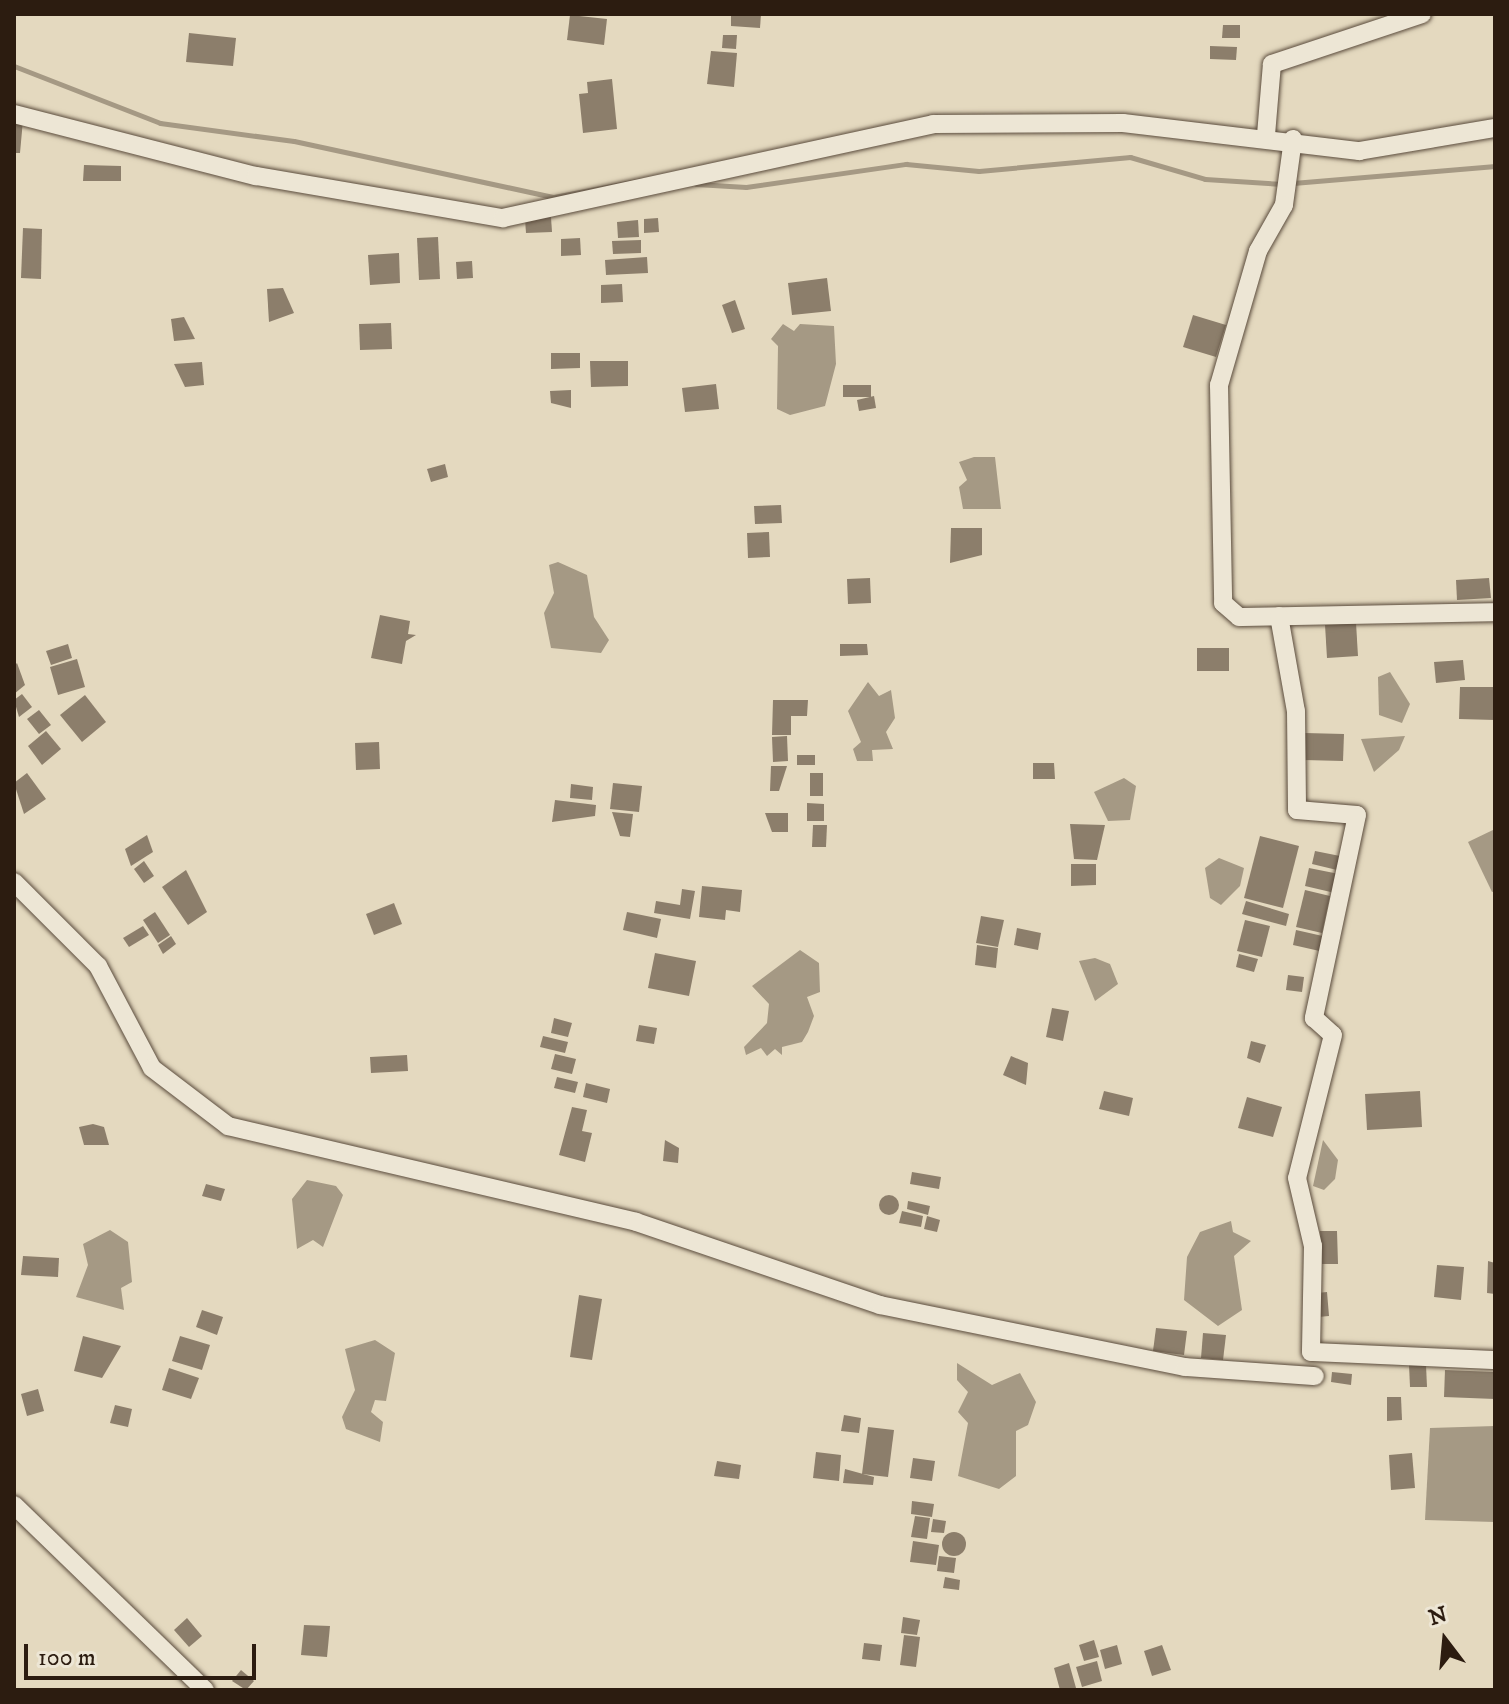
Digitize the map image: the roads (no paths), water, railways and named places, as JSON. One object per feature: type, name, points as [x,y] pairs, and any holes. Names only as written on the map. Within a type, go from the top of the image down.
[{"type":"street","points":[[1266,135],[1272,64],[1422,14]]},
{"type":"street","points":[[14,114],[256,176],[503,218],[933,124],[1123,123],[1266,135],[1359,151],[1495,128]]},
{"type":"street","points":[[1293,139],[1284,205],[1258,251],[1219,385],[1223,603],[1239,617],[1495,612]]},
{"type":"street","points":[[1279,616],[1296,711],[1297,810],[1357,815],[1314,1018],[1333,1035],[1297,1178],[1313,1246],[1311,1352],[1495,1360]]},
{"type":"street","points":[[14,882],[98,966],[152,1068],[228,1126],[636,1222],[880,1305],[1185,1367],[1315,1376]]},
{"type":"street","points":[[14,1505],[205,1690]]},
{"type":"waterway","points":[[14,66],[160,123],[294,141],[554,197],[642,180]]},
{"type":"waterway","points":[[696,184],[746,187],[906,164],[979,171],[1130,157],[1205,179],[1283,184]]},
{"type":"waterway","points":[[1293,183],[1495,166]]}]
